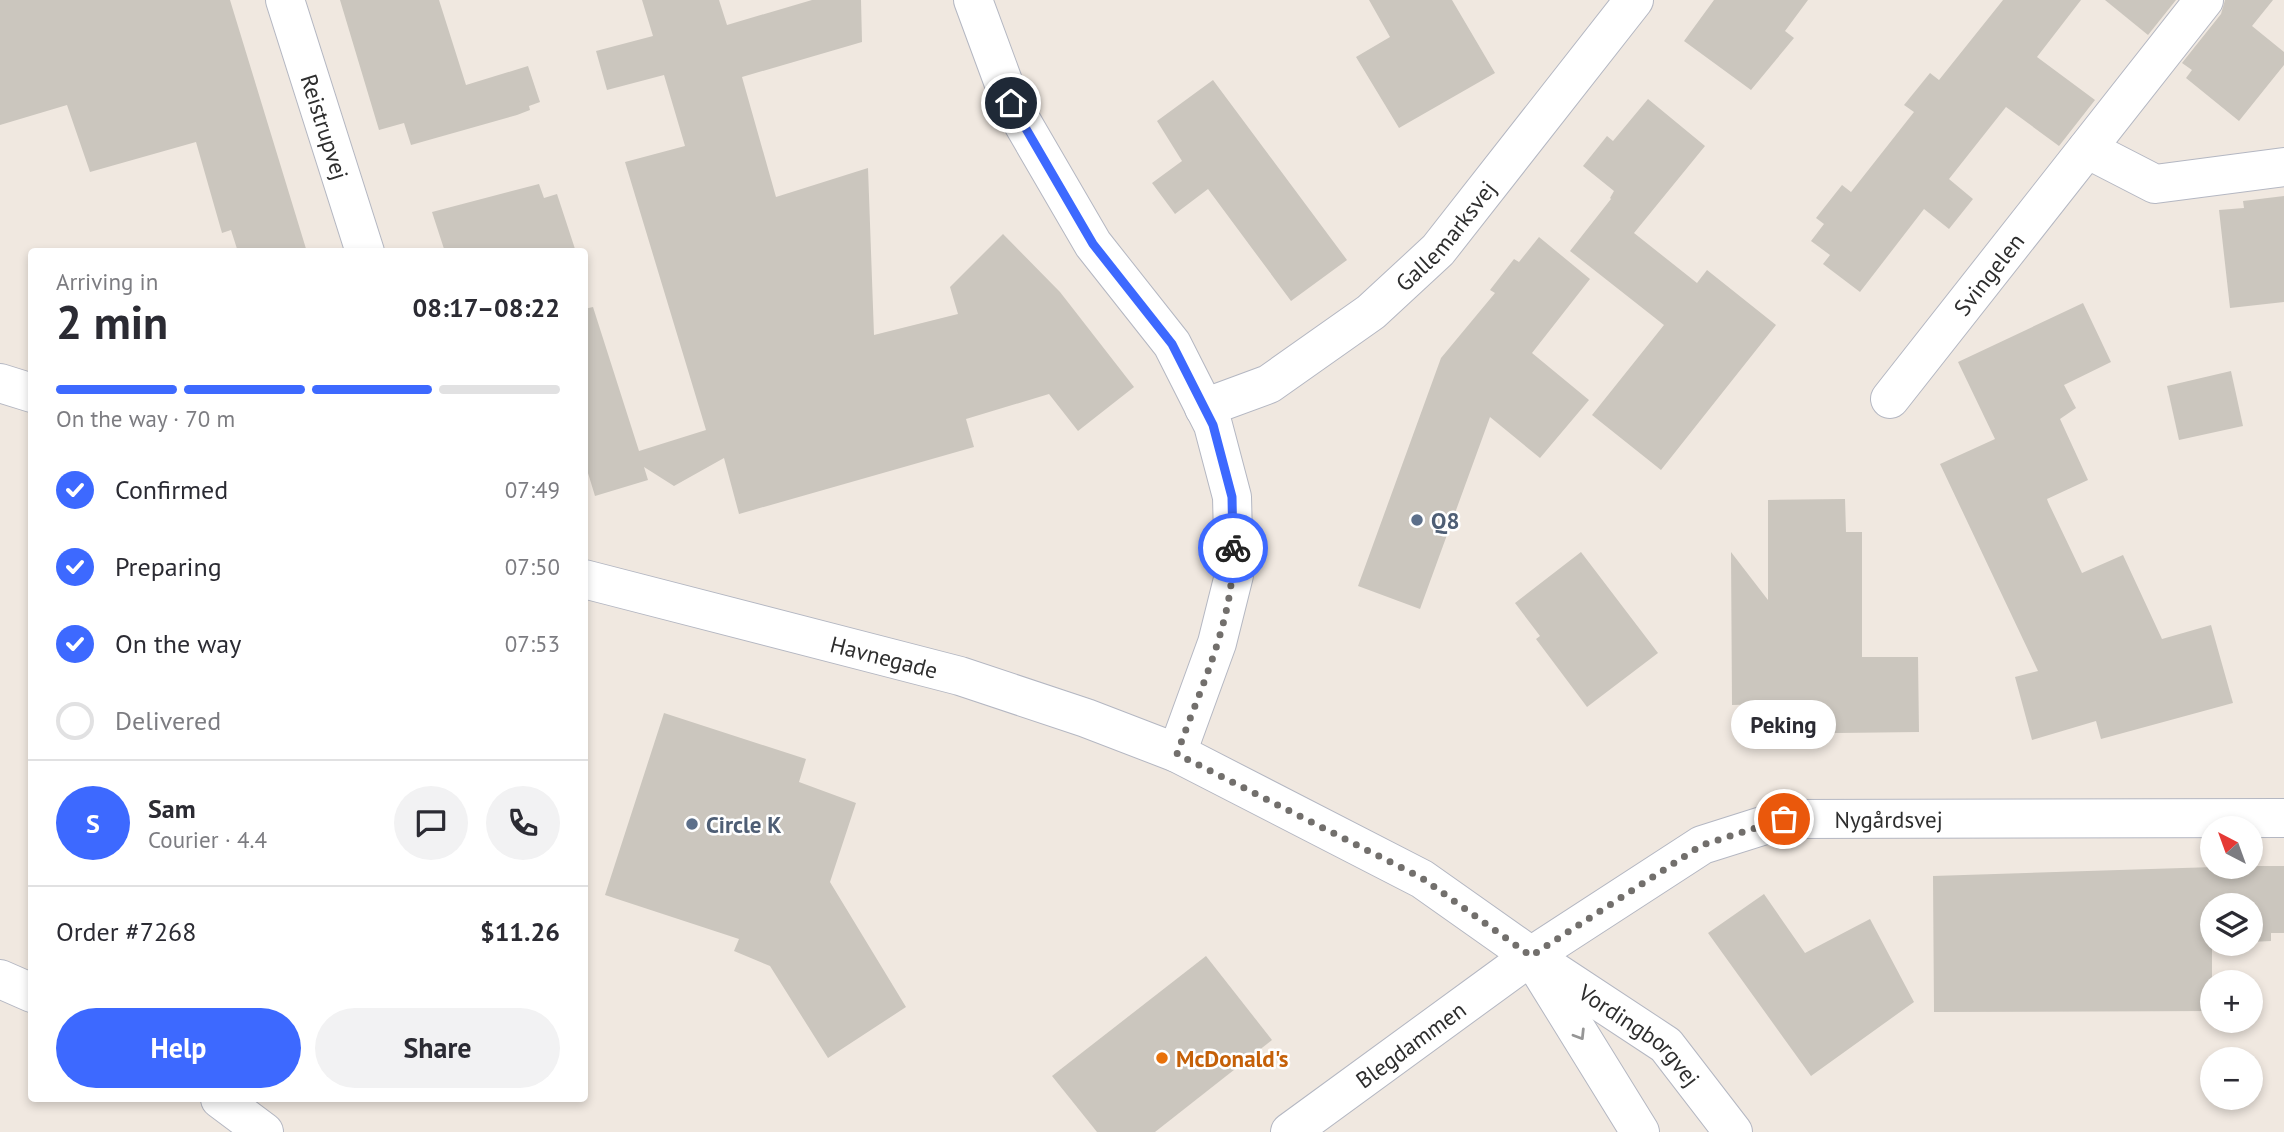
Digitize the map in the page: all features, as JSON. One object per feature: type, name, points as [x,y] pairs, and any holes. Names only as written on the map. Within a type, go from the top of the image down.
[{"type":"street","name":"Reistrupvej","points":[[285,0],[364,248]]},
{"type":"street","points":[[973,0],[1011,103],[1093,244],[1172,344],[1213,425],[1232,497],[1234,575],[1217,643],[1177,754]]},
{"type":"street","name":"Gallemarksvej","points":[[1204,408],[1269,384],[1371,312],[1438,250],[1634,0]]},
{"type":"street","name":"Svingelen","points":[[1891,399],[2204,0]]},
{"type":"street","points":[[2087,149],[2155,184],[2284,167]]},
{"type":"street","points":[[0,383],[28,392]]},
{"type":"street","name":"Havnegade","points":[[588,580],[960,676],[1086,718],[1177,754]]},
{"type":"street","name":"Vordingborgvej","points":[[1177,754],[1422,878],[1531,956],[1666,1045],[1733,1132]]},
{"type":"street","name":"Nygårdsvej","points":[[1531,956],[1702,845],[1784,819],[2284,818]]},
{"type":"street","name":"Vordingborgvej","points":[[1531,956],[1640,1132]]},
{"type":"street","name":"Blegdammen","points":[[1290,1132],[1531,956]]},
{"type":"street","points":[[0,979],[28,991]]},
{"type":"street","points":[[224,1102],[264,1132]]},
{"type":"building","points":[[0,0],[230,0],[306,248],[237,248],[231,230],[222,233],[196,142],[90,172],[67,105],[0,125]]},
{"type":"building","points":[[340,0],[439,0],[466,85],[528,66],[540,102],[517,115],[411,145],[404,123],[379,130]]},
{"type":"building","points":[[642,0],[719,0],[727,25],[812,0],[861,0],[862,42],[742,77],[776,197],[868,168],[874,335],[958,314],[950,287],[1003,234],[1060,292],[1134,387],[1078,431],[1049,394],[966,419],[974,447],[739,514],[724,458],[674,486],[644,467],[648,480],[595,496],[588,473],[588,308],[593,307],[639,451],[706,430],[625,162],[685,146],[664,75],[607,90],[596,51],[653,36]]},
{"type":"building","points":[[1369,0],[1452,0],[1495,73],[1399,128],[1356,57],[1390,37]]},
{"type":"building","points":[[1714,0],[1808,0],[1785,31],[1794,38],[1751,90],[1684,41]]},
{"type":"building","points":[[2003,0],[2081,0],[2037,57],[2095,100],[2059,146],[2006,107],[1949,179],[1973,199],[1949,229],[1924,209],[1860,292],[1823,264],[1830,255],[1811,241],[1824,224],[1816,218],[1842,185],[1851,192],[1914,112],[1904,105],[1930,73],[1939,80]]},
{"type":"building","points":[[2105,0],[2176,0],[2148,35]]},
{"type":"building","points":[[2225,0],[2273,0],[2252,26],[2284,52],[2284,65],[2239,121],[2186,78],[2192,70],[2182,63],[2221,14]]},
{"type":"building","points":[[1213,80],[1347,260],[1291,301],[1208,189],[1175,214],[1152,183],[1182,161],[1157,121]]},
{"type":"building","points":[[1648,99],[1705,146],[1634,233],[1697,283],[1707,270],[1776,325],[1661,470],[1592,415],[1664,325],[1570,251],[1611,199],[1614,191],[1583,166],[1607,136],[1613,141]]},
{"type":"building","points":[[539,184],[544,198],[557,194],[575,248],[444,248],[432,212]]},
{"type":"building","points":[[2284,196],[2284,302],[2230,308],[2219,210],[2244,208],[2243,201]]},
{"type":"building","points":[[1539,237],[1590,279],[1532,353],[1589,400],[1540,458],[1490,417],[1420,609],[1358,586],[1441,358],[1495,293],[1490,290],[1514,259],[1519,262]]},
{"type":"building","points":[[2083,303],[2111,362],[2064,385],[2076,408],[2060,419],[2088,480],[2047,499],[2048,502],[2082,573],[2123,555],[2162,639],[2211,625],[2233,703],[2101,739],[2096,721],[2032,740],[2015,677],[2038,671],[1940,464],[1995,439],[1958,362]]},
{"type":"building","points":[[2231,371],[2243,426],[2179,440],[2167,386]]},
{"type":"building","points":[[1845,499],[1846,532],[1862,532],[1862,657],[1918,657],[1919,732],[1767,734],[1767,704],[1732,705],[1731,552],[1768,600],[1768,500]]},
{"type":"building","points":[[1581,552],[1658,653],[1587,707],[1536,639],[1540,636],[1515,603]]},
{"type":"building","points":[[664,713],[806,759],[799,782],[856,803],[830,882],[906,1007],[828,1058],[770,966],[734,951],[739,939],[605,895]]},
{"type":"building","points":[[2263,866],[2284,866],[2284,933],[2271,933],[2271,941],[2263,941],[2263,893],[2200,893],[2200,956],[2212,956],[2212,970],[2200,970],[2200,1011],[1934,1012],[1933,876],[2200,867],[2200,879],[2263,879]]},
{"type":"building","points":[[1764,894],[1805,953],[1870,919],[1914,1002],[1811,1076],[1708,933]]},
{"type":"building","name":"McDonald's","points":[[1206,956],[1272,1040],[1155,1132],[1097,1132],[1052,1076]]},
{"type":"way so far","points":[[1233,548],[1234,575],[1217,643],[1177,754],[1422,878],[1531,956],[1702,845],[1784,819]]},
{"type":"place","name":"Q8","points":[[1417,520]]},
{"type":"place","name":"Peking","points":[[1784,819]]},
{"type":"place","name":"Circle K","points":[[692,824]]},
{"type":"place","name":"McDonald's","points":[[1162,1058]]},
{"type":"route","points":[[1011,103],[1093,244],[1172,344],[1213,425],[1232,497],[1233,548]]}]
